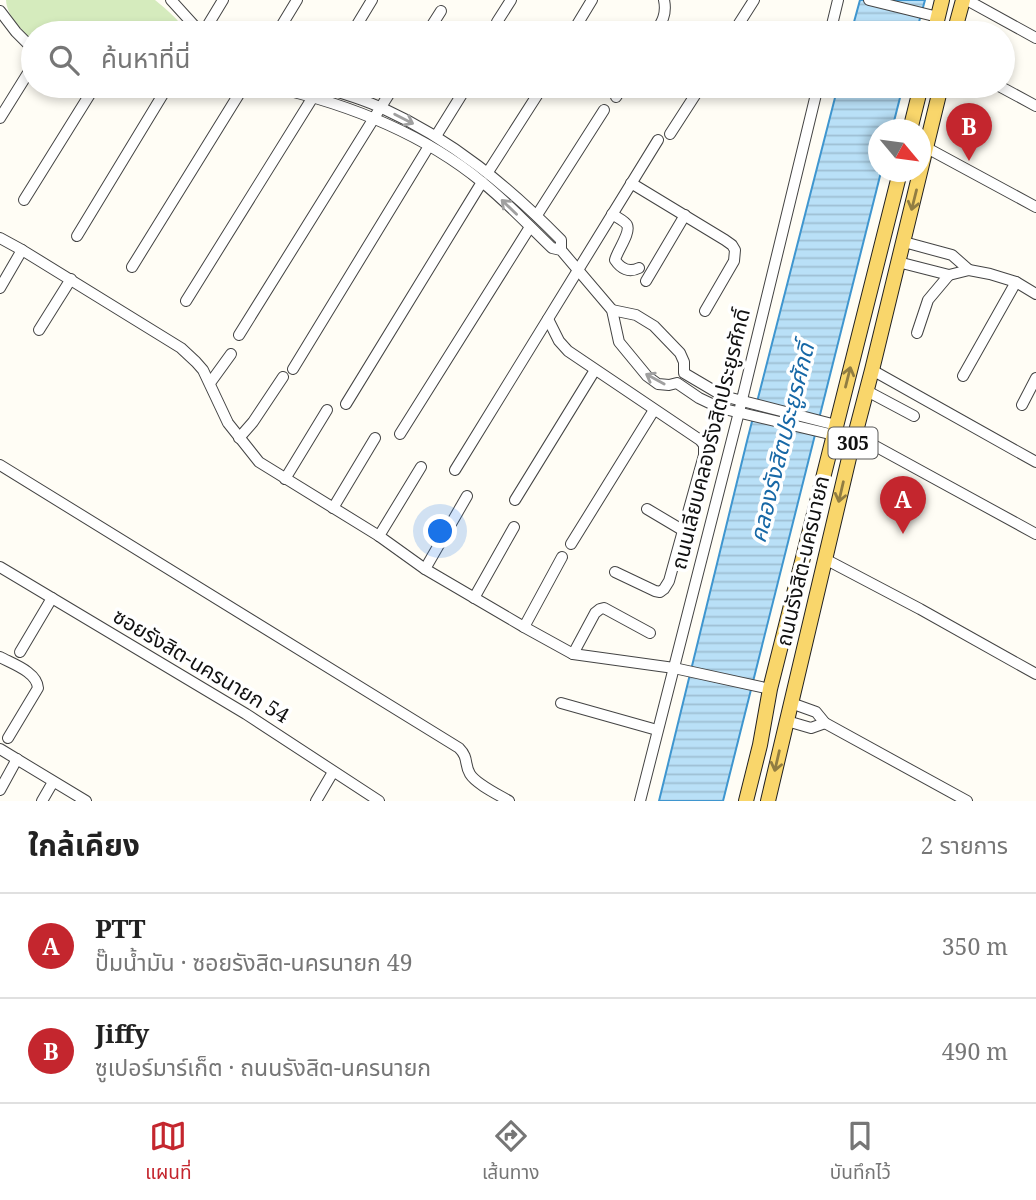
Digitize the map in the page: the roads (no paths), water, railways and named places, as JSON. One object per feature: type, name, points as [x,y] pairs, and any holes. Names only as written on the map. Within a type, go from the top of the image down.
[{"type":"main road","points":[[933,21],[932,15],[942,0]]},
{"type":"main road","points":[[958,21],[965,0]]},
{"type":"main road","points":[[913,119],[918,98]]},
{"type":"main road","name":"ถนนรังสิต-นครนายก","points":[[931,130],[938,98]]},
{"type":"main road","name":"ถนนรังสิต-นครนายก","points":[[746,801],[760,745],[764,688],[830,429],[897,182]]},
{"type":"main road","name":"ถนนรังสิต-นครนายก","points":[[768,801],[919,182]]},
{"type":"street","points":[[0,0],[1,12],[21,37]]},
{"type":"street","points":[[171,0],[191,21]]},
{"type":"street","points":[[210,21],[223,0]]},
{"type":"street","points":[[284,21],[297,0]]},
{"type":"street","points":[[359,21],[372,0]]},
{"type":"street","points":[[498,21],[511,0]]},
{"type":"street","points":[[579,21],[592,0]]},
{"type":"street","points":[[661,21],[666,8],[664,0]]},
{"type":"street","points":[[741,21],[754,0]]},
{"type":"street","points":[[833,21],[838,0]]},
{"type":"street","points":[[869,0],[932,15]]},
{"type":"street","points":[[965,0],[1004,21]]},
{"type":"street","points":[[435,21],[441,11]]},
{"type":"street","points":[[1015,27],[1036,38]]},
{"type":"street","points":[[0,118],[21,84]]},
{"type":"street","points":[[1015,95],[1036,106]]},
{"type":"street","points":[[23,200],[87,98]]},
{"type":"street","points":[[77,236],[161,98]]},
{"type":"street","points":[[132,267],[237,98]]},
{"type":"street","points":[[186,301],[311,98]]},
{"type":"street","points":[[335,98],[403,131],[485,177],[530,227],[552,248],[561,250]]},
{"type":"street","points":[[349,98],[381,107],[436,136],[485,177],[537,215],[561,240],[561,250],[612,310],[619,342],[647,376],[658,384],[669,385],[681,378],[684,362],[680,352],[654,326],[636,315],[612,310]]},
{"type":"street","points":[[239,335],[387,98]]},
{"type":"street","points":[[436,136],[460,98]]},
{"type":"street","points":[[346,404],[535,98]]},
{"type":"street","points":[[670,134],[693,98]]},
{"type":"street","name":"ถนนเลียบคลองรังสิตประยูรศักดิ์","points":[[639,801],[656,730],[679,669],[815,98]]},
{"type":"street","points":[[537,215],[604,110]]},
{"type":"street","points":[[454,470],[658,140]]},
{"type":"street","points":[[293,369],[429,146]]},
{"type":"street","points":[[931,150],[1036,207]]},
{"type":"street","points":[[631,183],[725,240],[735,250],[734,261],[705,311]]},
{"type":"street","points":[[612,214],[627,224],[628,228],[615,260],[628,271],[639,268]]},
{"type":"street","points":[[646,281],[685,215]]},
{"type":"street","points":[[400,434],[530,227]]},
{"type":"street","points":[[0,239],[71,279],[181,348],[196,362],[210,383],[223,414],[259,462],[379,536],[425,569],[573,654],[679,669],[764,688]]},
{"type":"street","points":[[904,242],[952,255],[969,271]]},
{"type":"street","points":[[0,288],[22,250]]},
{"type":"street","points":[[898,262],[949,275],[969,271],[1002,277],[1036,293]]},
{"type":"street","points":[[917,333],[928,300],[949,275]]},
{"type":"street","points":[[39,330],[71,279]]},
{"type":"street","points":[[963,376],[1016,282]]},
{"type":"street","points":[[548,319],[568,352],[704,445],[704,455],[684,531],[669,581],[664,589],[655,591],[615,572]]},
{"type":"street","points":[[210,383],[231,354]]},
{"type":"street","points":[[515,500],[595,370]]},
{"type":"street","points":[[872,370],[1036,462]]},
{"type":"street","points":[[239,438],[283,377]]},
{"type":"street","points":[[681,378],[740,407],[830,429]]},
{"type":"street","points":[[1022,405],[1036,378]]},
{"type":"street","points":[[867,391],[914,415]]},
{"type":"street","points":[[285,479],[327,410]]},
{"type":"street","points":[[571,544],[654,411]]},
{"type":"street","points":[[855,435],[1036,534]]},
{"type":"street","points":[[333,508],[375,438]]},
{"type":"street","points":[[0,465],[459,748],[467,759],[470,775],[509,801]]},
{"type":"street","points":[[379,536],[421,467]]},
{"type":"street","points":[[425,569],[467,496]]},
{"type":"street","points":[[647,509],[684,531]]},
{"type":"street","points":[[474,597],[514,527]]},
{"type":"street","points":[[524,627],[562,557]]},
{"type":"street","points":[[825,559],[945,622],[1036,674]]},
{"type":"street","name":"ซอยรังสิต-นครนายก 54","points":[[0,567],[246,714],[371,799]]},
{"type":"street","points":[[20,652],[52,598]]},
{"type":"street","points":[[573,654],[600,609],[604,608],[650,633]]},
{"type":"street","points":[[0,657],[33,676],[38,688],[8,738]]},
{"type":"street","points":[[561,703],[656,730]]},
{"type":"street","points":[[791,703],[816,712],[825,723],[967,801]]},
{"type":"street","points":[[787,722],[811,728],[825,723]]},
{"type":"street","points":[[0,749],[86,801]]},
{"type":"street","points":[[0,790],[17,759]]},
{"type":"street","points":[[316,801],[334,772]]},
{"type":"street","points":[[42,801],[53,782]]},
{"type":"water","points":[[860,0],[925,0],[919,21],[854,21]]},
{"type":"water","name":"คลองรังสิตประยูรศักดิ์","points":[[835,98],[900,98],[895,119],[868,119],[868,182],[878,182],[723,801],[659,801]]},
{"type":"place","name":"Jiffy","points":[[969,161]]},
{"type":"place","name":"PTT","points":[[903,534]]}]
